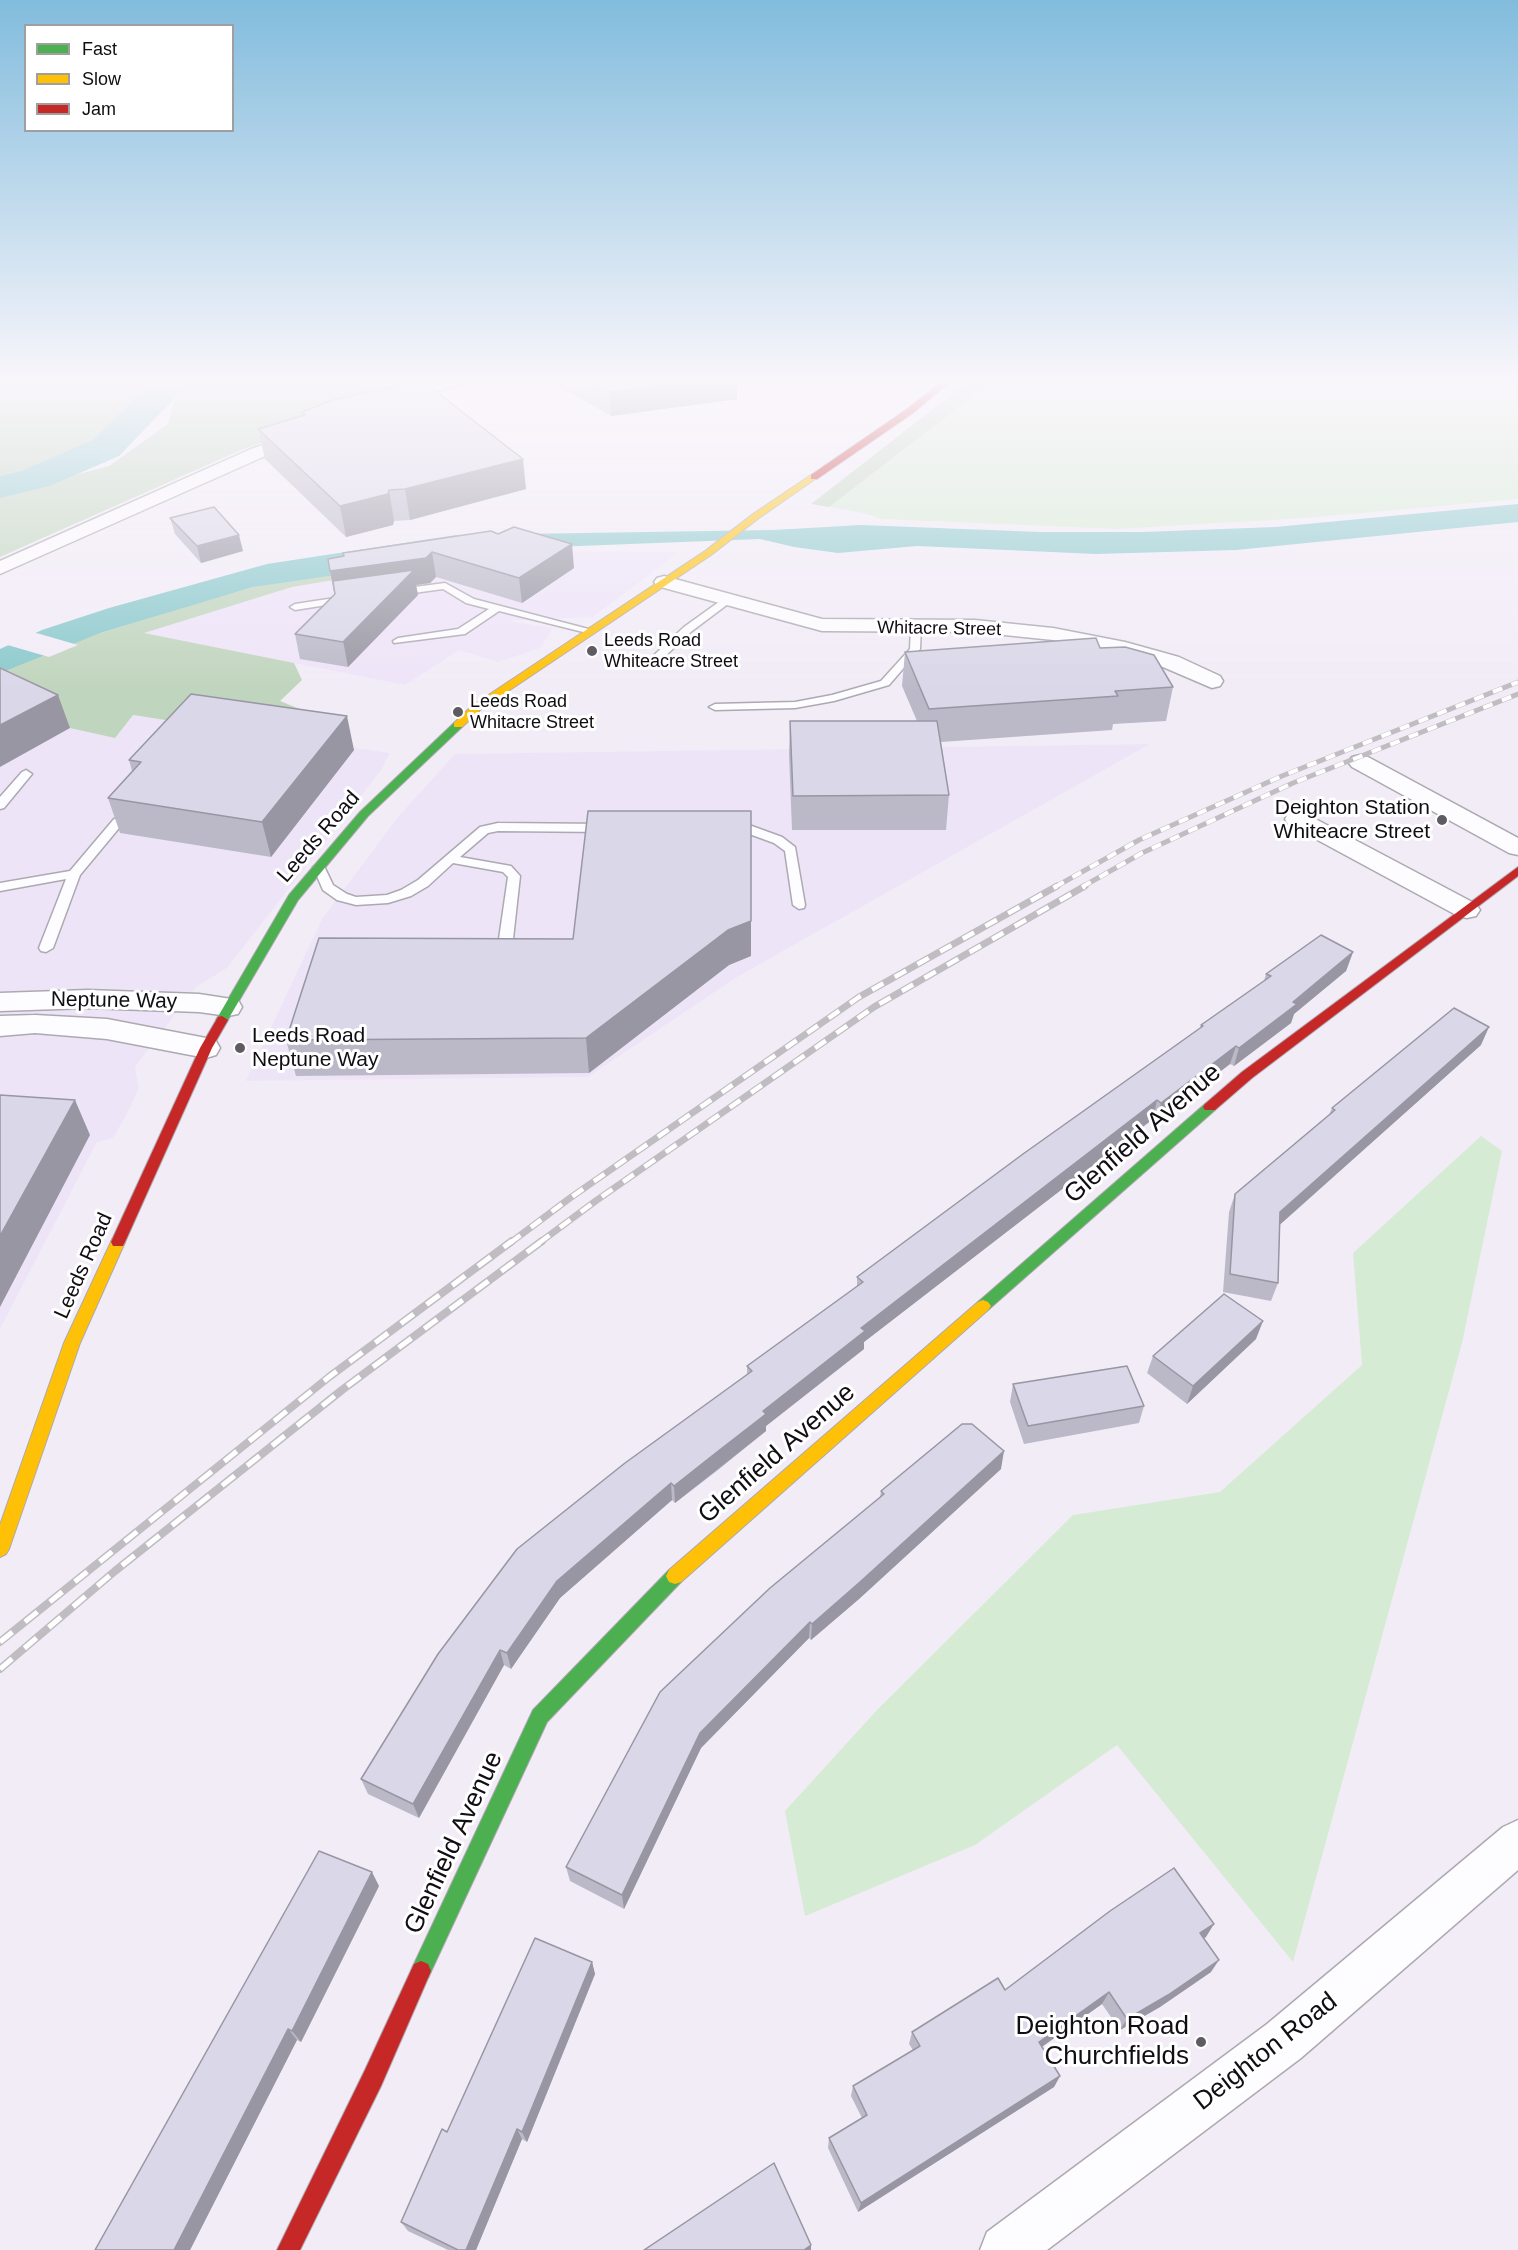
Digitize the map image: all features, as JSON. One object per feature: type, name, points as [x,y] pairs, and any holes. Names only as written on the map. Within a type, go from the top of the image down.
[{"type":"main road","name":"Leeds Road","points":[[0,1549],[72,1343],[206,1048],[293,898],[364,814],[476,708],[708,552],[804,483]]},
{"type":"main road","name":"Glenfield Avenue","points":[[288,2250],[373,2078],[457,1890],[540,1716],[669,1581],[1239,1082],[1518,870]]},
{"type":"street","points":[[0,568],[190,483]]},
{"type":"street","name":"Whitacre Street","points":[[664,582],[822,625],[975,626],[1053,634],[1125,648],[1171,662],[1212,681]]},
{"type":"street","points":[[1360,762],[1518,848]]},
{"type":"street","points":[[1297,819],[1467,910]]},
{"type":"street","name":"Neptune Way","points":[[0,1002],[88,999],[199,1003],[228,1007]]},
{"type":"street","name":"Neptune Way","points":[[6,1022],[107,1029],[206,1048]]},
{"type":"street","name":"Deighton Road","points":[[1005,2250],[1284,2041],[1518,1842]]},
{"type":"lane","points":[[387,594],[445,585],[470,601],[591,631]]},
{"type":"lane","points":[[295,607],[364,597]]},
{"type":"lane","points":[[657,658],[688,629],[727,601]]},
{"type":"lane","points":[[398,641],[461,632],[498,607]]},
{"type":"lane","points":[[715,707],[795,705],[834,698],[885,683],[903,665],[915,648],[916,627]]},
{"type":"lane","points":[[0,805],[26,774]]},
{"type":"lane","points":[[46,948],[74,874],[118,822]]},
{"type":"lane","points":[[319,867],[333,893],[356,901],[380,900],[406,893],[423,883],[484,830],[498,827],[616,828]]},
{"type":"lane","points":[[721,828],[745,828],[778,840],[791,850],[799,904]]},
{"type":"lane","points":[[450,859],[507,869],[514,876],[506,939]]},
{"type":"lane","points":[[0,887],[74,874]]},
{"type":"shaded area","points":[[507,551],[679,552],[593,617],[507,621],[553,628],[540,648],[498,662],[459,650],[405,685],[142,633],[292,587]]},
{"type":"shaded area","points":[[0,696],[390,753],[382,769],[227,968],[196,987],[135,1067],[139,1088],[129,1110],[113,1138],[97,1142],[0,1329]]},
{"type":"shaded area","points":[[1150,744],[737,977],[588,1077],[246,1081],[322,919],[397,818],[455,754]]},
{"type":"green space","points":[[45,483],[167,483],[0,557],[0,495]]},
{"type":"green space","points":[[838,483],[860,483],[829,507],[811,504]]},
{"type":"green space","points":[[860,483],[1518,483],[1518,499],[1307,518],[1116,529],[881,519],[864,513],[829,507]]},
{"type":"green space","points":[[507,551],[292,587],[144,633],[294,663],[302,680],[280,701],[329,721],[197,725],[133,715],[115,738],[70,728],[1,696],[0,673],[103,632],[193,604],[253,587],[290,580]]},
{"type":"green space","points":[[1481,1136],[1502,1151],[1462,1343],[1293,1962],[1117,1745],[975,1845],[805,1916],[785,1811],[877,1710],[1073,1515],[1220,1492],[1362,1365],[1353,1253]]},
{"type":"water","points":[[1518,504],[1518,522],[1236,550],[1096,554],[917,546],[838,553],[794,547],[760,539],[553,547],[404,565],[253,587],[103,632],[0,673],[0,649],[42,630],[109,608],[267,564],[456,535],[773,530],[861,525],[1041,532],[1143,532],[1275,527]]},
{"type":"pier","points":[[32,632],[78,645],[49,657],[4,644]]},
{"type":"building","points":[[316,483],[429,483],[405,489],[389,490],[388,494],[340,506]]},
{"type":"building","points":[[214,507],[239,535],[197,546],[170,518]]},
{"type":"building","points":[[514,527],[572,544],[519,578],[432,552],[426,558],[330,571],[328,559],[344,556],[343,553],[491,531],[498,534]]},
{"type":"building","points":[[414,570],[343,642],[295,634],[335,594],[333,581]]},
{"type":"building","points":[[1096,638],[1100,648],[1125,647],[1154,655],[1173,687],[1115,691],[1118,696],[929,709],[905,652]]},
{"type":"building","points":[[0,668],[58,695],[0,725]]},
{"type":"building","points":[[191,694],[347,716],[262,822],[108,798],[141,762],[129,760]]},
{"type":"building","points":[[790,721],[937,721],[949,795],[793,796]]},
{"type":"building","points":[[588,811],[751,811],[751,921],[728,930],[586,1038],[286,1040],[319,938],[573,939]]},
{"type":"building","points":[[1321,935],[1353,952],[1293,1002],[1297,1004],[1239,1048],[1236,1046],[1161,1103],[1157,1100],[861,1328],[865,1331],[763,1411],[766,1414],[674,1486],[671,1483],[557,1581],[507,1653],[500,1650],[413,1804],[361,1779],[438,1654],[517,1549],[625,1463],[752,1371],[747,1366],[863,1282],[857,1277],[1023,1154],[1271,976],[1266,974]]},
{"type":"building","points":[[1454,1008],[1489,1027],[1280,1212],[1278,1283],[1230,1274],[1235,1194],[1335,1110],[1332,1108]]},
{"type":"building","points":[[0,1095],[75,1100],[0,1236]]},
{"type":"building","points":[[1224,1294],[1263,1321],[1193,1386],[1153,1356]]},
{"type":"building","points":[[1127,1366],[1144,1406],[1028,1426],[1013,1384]]},
{"type":"building","points":[[962,1424],[972,1424],[1004,1451],[860,1582],[812,1624],[810,1622],[700,1733],[622,1895],[566,1867],[660,1692],[770,1588],[884,1494],[881,1491]]},
{"type":"building","points":[[319,1851],[372,1872],[292,2031],[288,2029],[174,2250],[95,2250]]},
{"type":"building","points":[[1174,1868],[1214,1924],[1200,1933],[1219,1960],[1168,1995],[1127,2019],[1109,1992],[1039,2042],[1060,2076],[861,2203],[829,2138],[867,2115],[853,2086],[920,2046],[912,2032],[998,1978],[1005,1990],[1110,1911]]},
{"type":"building","points":[[535,1938],[592,1962],[522,2132],[517,2129],[466,2250],[458,2250],[401,2222],[442,2129],[447,2132]]},
{"type":"building","points":[[774,2163],[811,2245],[804,2250],[644,2250]]},
{"type":"waterway","points":[[0,487],[16,483]]},
{"type":"railway","points":[[1055,887],[1139,840],[1282,776],[1518,682]]},
{"type":"railway","points":[[1082,887],[1142,853],[1293,783],[1518,694]]},
{"type":"railway","points":[[510,1243],[570,1198],[859,997],[1057,886]]},
{"type":"railway","points":[[539,1243],[874,1007],[1085,886]]},
{"type":"railway","points":[[0,1642],[329,1377],[512,1241]]},
{"type":"railway","points":[[0,1669],[115,1571],[342,1390],[542,1241]]},
{"type":"traffic: fast","points":[[222,1020],[293,898],[364,814],[458,725]]},
{"type":"traffic: fast","points":[[983,1306],[1210,1107]]},
{"type":"traffic: fast","points":[[421,1971],[540,1716],[675,1576]]},
{"type":"traffic: slow","points":[[458,725],[476,708],[708,553],[756,516],[805,483]]},
{"type":"traffic: slow","points":[[0,1549],[72,1343],[118,1242]]},
{"type":"traffic: slow","points":[[675,1576],[983,1306]]},
{"type":"traffic: jam","points":[[1210,1107],[1247,1075],[1518,870]]},
{"type":"traffic: jam","points":[[118,1242],[206,1048],[222,1020]]},
{"type":"traffic: jam","points":[[288,2250],[373,2078],[421,1971]]},
{"type":"place","name":"Leeds Road Whiteacre Street","points":[[592,651]]},
{"type":"place","name":"Leeds Road Whitacre Street","points":[[458,712]]},
{"type":"place","name":"Deighton Station Whiteacre Street","points":[[1442,820]]},
{"type":"place","name":"Leeds Road Neptune Way","points":[[240,1048]]},
{"type":"place","name":"Deighton Road Churchfields","points":[[1201,2042]]}]
